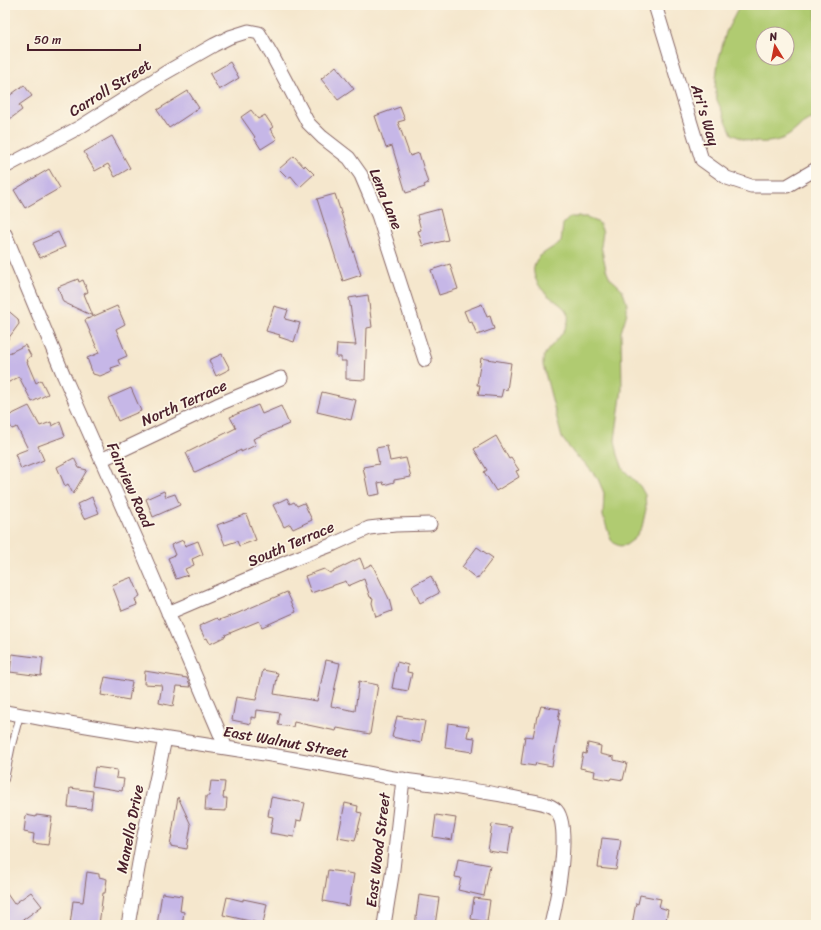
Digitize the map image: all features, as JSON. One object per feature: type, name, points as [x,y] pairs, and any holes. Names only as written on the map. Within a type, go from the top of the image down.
[{"type":"street","name":"Ari's Way","points":[[655,5],[702,160],[727,178],[751,186],[787,186],[816,169]]},
{"type":"street","name":"Carroll Street","points":[[5,167],[80,127],[214,45],[230,37],[249,31],[255,32]]},
{"type":"street","name":"Lena Lane","points":[[255,32],[259,33],[273,57],[308,123],[322,137],[349,158],[361,175],[378,215],[425,360]]},
{"type":"street","name":"Fairview Road","points":[[5,234],[64,376],[226,748]]},
{"type":"street","name":"North Terrace","points":[[101,460],[216,405],[281,378]]},
{"type":"street","name":"South Terrace","points":[[168,613],[369,528],[395,524],[430,524]]},
{"type":"street","name":"East Walnut Street","points":[[5,712],[165,739],[272,755],[541,803],[556,809],[562,819],[564,847],[551,925]]},
{"type":"street","name":"Manella Drive","points":[[128,925],[143,840],[165,739]]},
{"type":"street","name":"East Wood Street","points":[[384,925],[393,869],[403,779]]},
{"type":"lane","points":[[5,779],[20,714]]},
{"type":"green space","points":[[740,5],[816,5],[816,118],[805,122],[788,136],[772,142],[761,142],[750,141],[732,134],[717,100],[715,87],[718,62],[726,32]]},
{"type":"green space","points":[[570,217],[587,217],[599,223],[603,232],[601,246],[606,269],[610,278],[622,289],[627,304],[627,313],[621,332],[622,389],[615,440],[623,469],[640,486],[645,495],[646,509],[642,527],[634,539],[626,545],[620,546],[611,540],[603,516],[604,493],[598,479],[583,461],[575,455],[562,438],[543,365],[543,358],[545,354],[564,331],[567,325],[568,315],[563,307],[541,289],[535,278],[534,267],[540,256],[561,242],[563,224]]},
{"type":"building","points":[[230,62],[239,78],[219,90],[210,74]]},
{"type":"building","points":[[336,66],[354,89],[338,100],[321,79]]},
{"type":"building","points":[[24,85],[32,96],[19,105],[22,110],[10,119],[5,112],[5,99]]},
{"type":"building","points":[[188,91],[199,108],[169,128],[157,110]]},
{"type":"building","points":[[400,107],[405,120],[398,122],[410,156],[419,153],[428,183],[424,185],[425,187],[406,193],[392,146],[386,148],[375,116]]},
{"type":"building","points":[[251,110],[258,119],[265,115],[273,127],[270,129],[277,139],[261,149],[254,138],[255,137],[241,117]]},
{"type":"building","points":[[112,136],[130,168],[115,177],[108,164],[95,171],[84,152]]},
{"type":"building","points":[[294,156],[304,167],[305,165],[314,174],[300,187],[291,176],[288,178],[279,169]]},
{"type":"building","points":[[49,169],[60,188],[25,208],[14,190]]},
{"type":"building","points":[[335,194],[361,275],[343,281],[317,199]]},
{"type":"building","points":[[440,209],[448,240],[423,246],[418,231],[421,230],[417,215]]},
{"type":"building","points":[[58,232],[65,247],[40,258],[33,243]]},
{"type":"building","points":[[450,264],[458,289],[439,295],[431,270]]},
{"type":"building","points":[[78,279],[79,282],[83,280],[88,292],[84,294],[93,316],[63,302],[58,287]]},
{"type":"building","points":[[368,295],[372,327],[367,328],[365,380],[346,379],[346,361],[341,361],[341,357],[336,357],[337,344],[356,345],[349,298]]},
{"type":"building","points":[[482,304],[487,317],[490,316],[494,329],[477,335],[472,322],[469,323],[464,311]]},
{"type":"building","points":[[117,306],[125,324],[116,329],[127,356],[118,360],[120,365],[111,368],[112,371],[100,376],[93,374],[87,358],[99,353],[85,320]]},
{"type":"building","points":[[274,306],[288,310],[285,319],[300,323],[294,342],[279,337],[280,335],[266,331]]},
{"type":"building","points":[[5,308],[18,319],[19,324],[5,343]]},
{"type":"building","points":[[25,345],[31,356],[27,359],[27,362],[36,383],[41,380],[48,394],[32,402],[19,377],[5,384],[5,355]]},
{"type":"building","points":[[222,354],[230,369],[216,376],[209,360]]},
{"type":"building","points":[[481,358],[511,363],[507,390],[503,389],[501,397],[478,395],[480,385],[477,385]]},
{"type":"building","points":[[131,388],[141,411],[118,421],[108,398]]},
{"type":"building","points":[[322,392],[356,400],[351,420],[317,412]]},
{"type":"building","points":[[258,405],[262,414],[281,406],[289,424],[253,439],[256,445],[241,452],[241,450],[195,472],[186,453],[236,428],[230,417]]},
{"type":"building","points":[[29,406],[40,426],[51,422],[52,426],[60,422],[65,436],[38,446],[44,460],[21,469],[15,454],[28,449],[17,427],[12,429],[6,417]]},
{"type":"building","points":[[496,436],[509,459],[511,458],[519,470],[516,471],[519,477],[496,491],[484,472],[487,470],[474,449]]},
{"type":"building","points":[[387,446],[390,461],[406,458],[411,477],[394,480],[394,482],[384,485],[383,482],[378,483],[380,494],[369,496],[363,467],[379,464],[376,448]]},
{"type":"building","points":[[74,458],[79,468],[87,470],[73,494],[68,484],[65,486],[57,467]]},
{"type":"building","points":[[164,491],[166,497],[175,494],[180,505],[153,517],[146,499]]},
{"type":"building","points":[[92,497],[99,513],[84,519],[77,504]]},
{"type":"building","points":[[287,498],[290,504],[294,502],[297,506],[304,503],[312,520],[293,529],[290,524],[284,527],[273,505]]},
{"type":"building","points":[[246,514],[256,540],[239,546],[237,541],[225,545],[217,525]]},
{"type":"building","points":[[183,540],[185,546],[198,541],[203,554],[192,559],[194,565],[185,569],[188,575],[176,579],[168,558],[175,555],[171,545]]},
{"type":"building","points":[[477,547],[493,558],[477,579],[462,567]]},
{"type":"building","points":[[360,558],[364,568],[372,564],[389,599],[392,611],[376,617],[372,603],[373,598],[370,597],[364,579],[348,586],[346,581],[311,593],[305,576],[324,569],[330,573]]},
{"type":"building","points":[[431,576],[439,593],[420,603],[412,586]]},
{"type":"building","points":[[132,577],[140,596],[135,599],[137,605],[122,611],[112,585]]},
{"type":"building","points":[[287,592],[296,612],[262,627],[259,621],[225,635],[226,636],[210,644],[207,638],[205,639],[199,626],[217,618],[219,620],[236,614]]},
{"type":"building","points":[[12,654],[43,658],[41,676],[10,672]]},
{"type":"building","points":[[326,660],[340,663],[331,706],[355,711],[359,681],[378,685],[370,734],[337,728],[336,731],[294,722],[293,727],[278,725],[280,713],[257,710],[256,718],[251,717],[251,724],[232,720],[236,697],[256,700],[263,670],[278,673],[274,694],[317,701]]},
{"type":"building","points":[[397,662],[408,665],[407,672],[412,673],[408,691],[392,688]]},
{"type":"building","points":[[145,671],[187,678],[191,687],[177,686],[173,706],[159,703],[162,685],[144,684]]},
{"type":"building","points":[[105,677],[132,682],[129,700],[101,695]]},
{"type":"building","points":[[541,706],[560,709],[558,720],[560,720],[552,766],[536,763],[535,766],[521,764],[525,736],[533,737],[537,716]]},
{"type":"building","points":[[397,716],[425,721],[421,743],[392,737]]},
{"type":"building","points":[[448,723],[469,726],[467,737],[475,738],[473,752],[445,748]]},
{"type":"building","points":[[588,743],[601,746],[600,754],[614,757],[614,760],[627,763],[623,780],[611,778],[610,780],[594,777],[595,771],[580,768],[583,753],[586,754]]},
{"type":"building","points":[[95,767],[117,770],[116,778],[124,779],[122,791],[92,786]]},
{"type":"building","points":[[211,781],[225,782],[223,798],[227,798],[226,811],[205,810],[206,796],[209,796]]},
{"type":"building","points":[[70,788],[93,791],[91,809],[68,807]]},
{"type":"building","points":[[178,797],[191,825],[187,849],[170,846]]},
{"type":"building","points":[[271,797],[305,803],[301,821],[297,820],[294,837],[270,833],[273,817],[268,816]]},
{"type":"building","points":[[345,803],[358,806],[357,812],[362,813],[355,841],[338,838]]},
{"type":"building","points":[[26,815],[36,817],[36,815],[52,817],[48,845],[33,843],[34,834],[24,832]]},
{"type":"building","points":[[436,815],[456,818],[452,840],[433,837]]},
{"type":"building","points":[[492,824],[512,827],[508,854],[488,851]]},
{"type":"building","points":[[602,838],[621,840],[616,870],[598,868]]},
{"type":"building","points":[[458,859],[490,865],[484,896],[458,890],[461,878],[455,877]]},
{"type":"building","points":[[328,870],[354,874],[349,906],[323,901]]},
{"type":"building","points":[[87,872],[99,874],[99,877],[107,879],[105,893],[103,893],[99,925],[70,925],[73,901],[83,902]]},
{"type":"building","points":[[5,891],[14,904],[31,892],[42,906],[16,925],[5,925]]},
{"type":"building","points":[[162,893],[182,896],[180,911],[184,912],[182,925],[157,925]]},
{"type":"building","points":[[419,895],[439,898],[435,925],[415,925]]},
{"type":"building","points":[[640,895],[661,899],[659,907],[668,910],[665,925],[632,925],[636,903],[638,904]]},
{"type":"building","points":[[227,897],[267,904],[263,924],[223,915]]},
{"type":"building","points":[[474,898],[490,900],[487,922],[471,919]]}]
